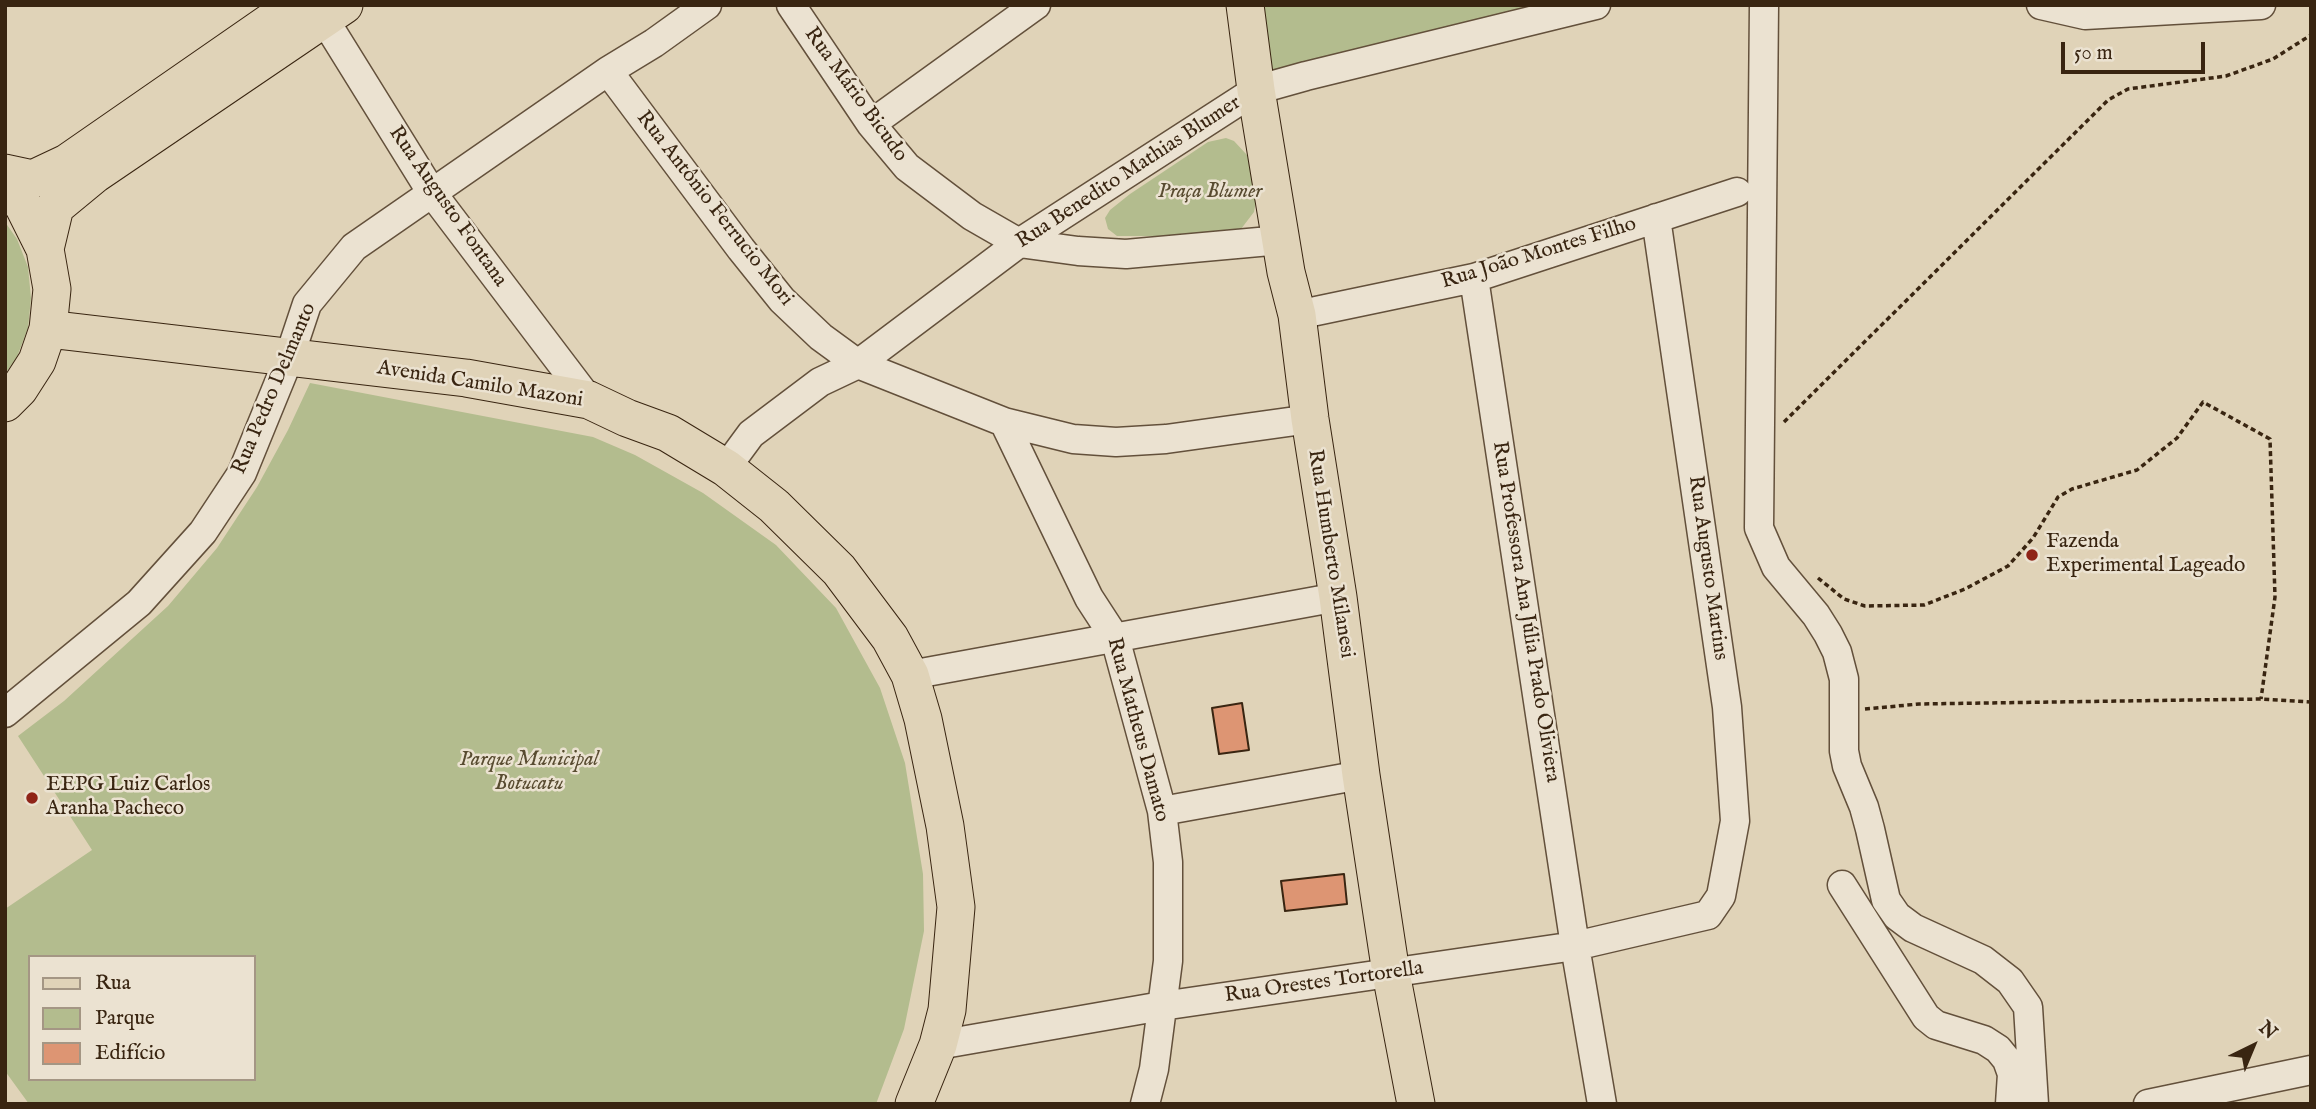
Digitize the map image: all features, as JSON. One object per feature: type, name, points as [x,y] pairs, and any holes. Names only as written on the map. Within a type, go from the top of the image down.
[{"type":"main road","name":"Rua Humberto Milanesi","points":[[1245,5],[1286,272],[1297,315],[1391,973],[1416,1104]]},
{"type":"main road","points":[[5,173],[33,179],[67,163],[320,9]]},
{"type":"main road","points":[[45,249],[55,206],[320,9]]},
{"type":"main road","points":[[5,186],[23,205],[45,249],[52,289],[48,330],[37,361],[19,389],[5,403]]},
{"type":"main road","name":"Avenida Camilo Mazoni","points":[[48,330],[466,378],[589,400],[668,433],[726,468],[774,506],[839,570],[890,638],[910,675],[923,719],[945,826],[957,907],[947,1010],[938,1045],[914,1104]]},
{"type":"street","name":"Rua Pedro Delmanto","points":[[7,705],[139,603],[203,532],[242,473],[289,358],[307,304],[354,247],[707,5]]},
{"type":"street","name":"Rua Mário Bicudo","points":[[791,5],[870,124],[907,167],[972,216],[1019,243],[1126,254],[1281,240]]},
{"type":"street","points":[[870,124],[1036,5]]},
{"type":"street","name":"Rua Benedito Mathias Blumer","points":[[726,468],[751,434],[820,382],[858,365],[1019,243],[1256,90],[1596,5]]},
{"type":"street","points":[[1764,5],[1759,528],[1776,567],[1828,634],[1837,652],[1844,679],[1844,751],[1850,775],[1864,807],[1886,900],[1897,916],[1913,928],[1983,960],[2010,981],[2028,1007],[2034,1104]]},
{"type":"street","points":[[2041,5],[2085,15],[2261,5]]},
{"type":"street","name":"Rua Augusto Fontana","points":[[320,9],[432,194],[589,400]]},
{"type":"street","name":"Rua Antônio Ferrucio Mori","points":[[608,71],[740,249],[782,300],[821,337],[858,365],[1004,422],[1073,439],[1116,442],[1166,439],[1310,419]]},
{"type":"street","name":"Rua João Montes Filho","points":[[1297,315],[1474,278],[1737,192]]},
{"type":"street","name":"Rua Augusto Martins","points":[[1656,218],[1727,707],[1735,821],[1721,896],[1708,915]]},
{"type":"street","name":"Rua Professora Ana Júlia Prado Oliviera","points":[[1474,278],[1575,946],[1602,1104]]},
{"type":"street","name":"Rua Matheus Damato","points":[[1004,422],[1089,598],[1115,638],[1163,811],[1168,862],[1168,961],[1154,1069],[1144,1104]]},
{"type":"street","points":[[910,675],[1338,597]]},
{"type":"street","points":[[1163,811],[1361,775]]},
{"type":"street","points":[[1842,885],[1926,1017],[1936,1025],[1984,1040],[1998,1049],[2007,1060],[2012,1074],[2010,1104]]},
{"type":"street","name":"Rua Orestes Tortorella","points":[[938,1045],[1162,1006],[1575,946],[1708,915]]},
{"type":"street","points":[[2148,1104],[2311,1070]]},
{"type":"path","points":[[1760,450],[1794,412],[2108,100],[2128,89],[2226,76],[2273,60],[2311,34]]},
{"type":"path","points":[[1815,576],[1844,599],[1865,606],[1924,605],[1965,589],[2008,566],[2033,538],[2058,497],[2072,489],[2137,470],[2177,438],[2203,402],[2270,439],[2274,597],[2261,699]]},
{"type":"path","points":[[1845,711],[1919,704],[2261,699],[2311,702]]},
{"type":"green space","points":[[1263,5],[1535,5],[1270,74]]},
{"type":"green space","name":"Praça Blumer","points":[[1226,138],[1234,141],[1247,155],[1256,201],[1254,212],[1241,229],[1218,236],[1117,236],[1108,229],[1105,218],[1110,210],[1130,194],[1208,142]]},
{"type":"green space","points":[[5,222],[17,239],[28,267],[31,298],[28,328],[17,357],[5,374]]},
{"type":"green space","name":"Parque Municipal Botucatu","points":[[310,383],[593,437],[635,455],[703,493],[776,545],[836,608],[880,688],[905,763],[923,874],[924,931],[904,1029],[876,1104],[29,1104],[5,1071],[5,909],[92,850],[18,736],[64,701],[168,606],[217,548],[257,487]]},
{"type":"building","points":[[1242,703],[1249,750],[1219,754],[1212,708]]},
{"type":"building","points":[[1344,874],[1347,904],[1285,911],[1281,881]]},
{"type":"place","name":"Fazenda Experimental Lageado","points":[[2032,555]]},
{"type":"place","name":"EEPG Luiz Carlos Aranha Pacheco","points":[[32,798]]}]
